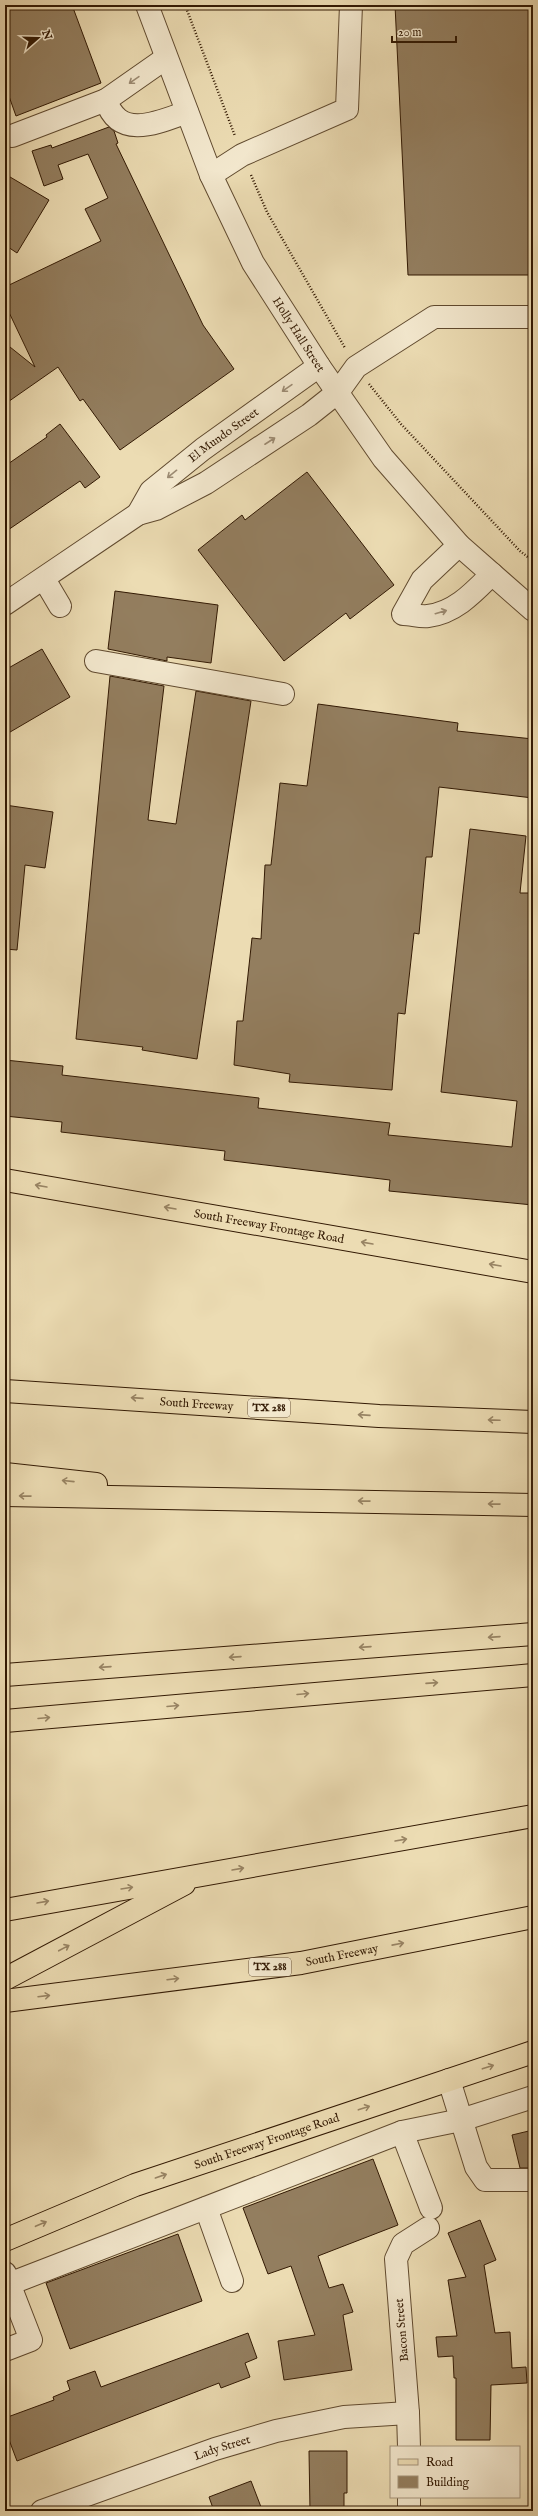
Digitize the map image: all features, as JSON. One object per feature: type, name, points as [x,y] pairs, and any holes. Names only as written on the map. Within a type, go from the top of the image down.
[{"type":"main road","name":"South Freeway Frontage Road","points":[[5,1180],[533,1272]]},
{"type":"main road","name":"South Freeway","points":[[5,1391],[379,1416],[533,1422]]},
{"type":"main road","points":[[5,1474],[232,1498]]},
{"type":"main road","points":[[5,1495],[232,1498],[533,1505]]},
{"type":"main road","points":[[5,1674],[533,1634]]},
{"type":"main road","points":[[5,1721],[533,1675]]},
{"type":"main road","points":[[5,1910],[88,1894],[199,1876],[533,1816]]},
{"type":"main road","points":[[5,1980],[199,1876]]},
{"type":"main road","name":"South Freeway","points":[[5,2000],[301,1963],[533,1917]]},
{"type":"main road","name":"South Freeway Frontage Road","points":[[5,2240],[135,2185],[533,2052]]},
{"type":"street","name":"Holly Hall Street","points":[[147,5],[211,175],[253,263],[319,366],[383,458],[459,545],[533,610]]},
{"type":"street","points":[[211,175],[242,155],[347,109],[351,5]]},
{"type":"street","points":[[12,136],[106,100],[166,58]]},
{"type":"street","points":[[106,100],[108,108],[117,117],[132,126],[150,125],[187,112]]},
{"type":"street","points":[[356,367],[434,317],[533,317]]},
{"type":"street","name":"El Mundo Street","points":[[138,514],[151,491],[162,482],[203,449],[319,366]]},
{"type":"street","name":"El Mundo Street","points":[[5,604],[138,514],[156,509],[206,483],[309,415],[338,392],[356,367]]},
{"type":"street","points":[[459,545],[422,580],[403,614],[428,616],[449,610],[468,599],[492,574]]},
{"type":"street","points":[[44,579],[60,606]]},
{"type":"street","points":[[96,661],[283,694]]},
{"type":"street","points":[[449,2080],[476,2167],[485,2180],[533,2180]]},
{"type":"street","points":[[5,2350],[31,2340],[7,2278],[206,2208],[402,2132],[461,2120],[533,2096]]},
{"type":"street","name":"Bacon Street","points":[[402,2132],[429,2218],[403,2244],[396,2259],[408,2413],[409,2446]]},
{"type":"street","points":[[206,2208],[232,2281]]},
{"type":"street","name":"Lady Street","points":[[42,2511],[215,2449],[276,2432],[344,2417],[408,2413]]},
{"type":"street","points":[[409,2498],[409,2511]]},
{"type":"path","points":[[185,5],[242,155],[267,212],[356,367],[401,424],[520,551],[533,561]]},
{"type":"building","points":[[5,5],[72,5],[101,83],[16,116],[5,85]]},
{"type":"building","points":[[395,5],[533,5],[533,275],[408,275]]},
{"type":"building","points":[[109,127],[114,131],[118,143],[116,144],[203,325],[234,369],[120,450],[83,399],[80,401],[58,367],[5,404],[5,343],[35,367],[5,304],[5,287],[101,241],[85,209],[108,198],[88,154],[58,165],[63,179],[44,186],[32,151],[51,145],[52,148]]},
{"type":"building","points":[[5,174],[49,200],[17,253],[5,245]]},
{"type":"building","points":[[60,424],[100,477],[85,488],[80,481],[5,532],[5,466],[47,437],[46,435]]},
{"type":"building","points":[[307,472],[394,585],[350,619],[346,613],[284,661],[198,550],[242,515],[245,520]]},
{"type":"building","points":[[115,591],[218,605],[211,663],[167,657],[167,661],[108,649]]},
{"type":"building","points":[[42,649],[70,697],[5,735],[5,670]]},
{"type":"building","points":[[110,676],[164,686],[148,820],[176,824],[196,691],[251,701],[197,1059],[142,1050],[143,1047],[76,1039]]},
{"type":"building","points":[[318,704],[458,723],[457,731],[533,739],[533,798],[439,787],[432,857],[426,857],[419,934],[414,933],[405,1014],[398,1013],[392,1090],[289,1082],[290,1074],[234,1065],[237,1021],[243,1021],[252,938],[261,939],[265,865],[271,865],[280,783],[307,786]]},
{"type":"building","points":[[5,805],[53,812],[45,868],[25,865],[17,950],[5,949]]},
{"type":"building","points":[[470,829],[526,836],[520,893],[533,893],[533,1205],[389,1191],[390,1180],[224,1160],[225,1151],[61,1132],[62,1122],[5,1116],[5,1060],[63,1066],[62,1075],[259,1098],[258,1108],[390,1123],[388,1135],[512,1147],[517,1101],[441,1092]]},
{"type":"building","points":[[533,2130],[533,2168],[520,2168],[512,2135]]},
{"type":"building","points":[[373,2159],[398,2225],[318,2256],[329,2288],[343,2284],[353,2312],[343,2315],[352,2370],[284,2380],[278,2341],[315,2335],[291,2266],[268,2274],[243,2208]]},
{"type":"building","points":[[480,2220],[496,2260],[484,2265],[495,2333],[510,2332],[512,2368],[526,2367],[527,2383],[491,2385],[490,2440],[456,2440],[456,2378],[454,2378],[453,2356],[438,2357],[436,2337],[457,2336],[448,2280],[466,2277],[448,2233]]},
{"type":"building","points":[[178,2234],[202,2301],[70,2349],[46,2283]]},
{"type":"building","points":[[248,2333],[257,2358],[245,2363],[250,2377],[221,2388],[219,2383],[17,2461],[5,2429],[5,2418],[54,2400],[53,2397],[70,2390],[67,2381],[95,2371],[101,2387]]},
{"type":"building","points":[[309,2451],[347,2451],[347,2493],[344,2493],[344,2511],[310,2511]]},
{"type":"building","points":[[251,2481],[261,2507],[250,2511],[214,2511],[209,2497]]}]
